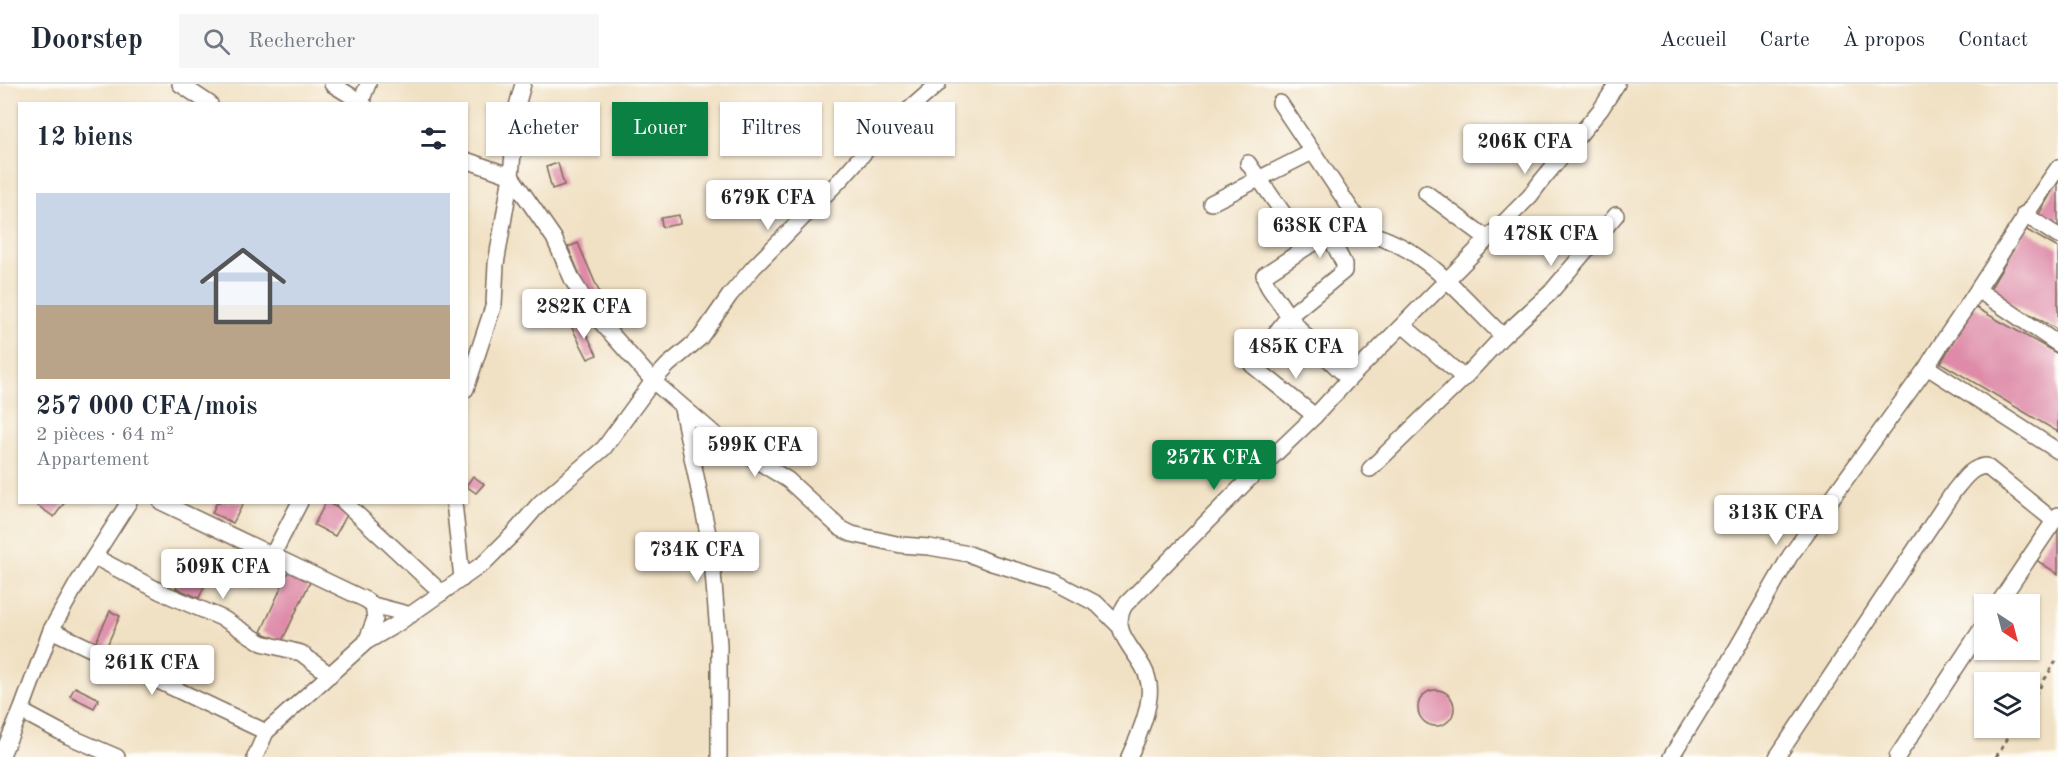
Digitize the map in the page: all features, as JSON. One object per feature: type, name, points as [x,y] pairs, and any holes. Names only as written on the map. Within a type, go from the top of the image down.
[{"type":"street","points":[[180,84],[207,102]]},
{"type":"street","points":[[332,84],[360,102]]},
{"type":"street","points":[[362,102],[368,84]]},
{"type":"street","points":[[468,383],[494,304],[496,264],[511,176],[516,114],[523,84]]},
{"type":"street","points":[[255,757],[266,732],[366,642],[411,615],[484,563],[514,533],[540,502],[604,448],[653,381],[700,338],[730,295],[754,267],[841,179],[878,137],[938,84]]},
{"type":"street","points":[[1118,625],[1125,605],[1247,481],[1315,417],[1349,379],[1404,326],[1530,196],[1601,109],[1617,84]]},
{"type":"street","points":[[1280,103],[1367,233],[1388,238],[1418,255],[1447,280],[1503,336]]},
{"type":"street","points":[[1211,203],[1312,152]]},
{"type":"street","points":[[468,160],[511,176],[554,238],[573,281],[592,312],[653,381],[682,409],[718,437],[788,480],[831,521],[846,531],[870,539],[969,554],[1053,581],[1097,604],[1118,625],[1142,665],[1150,686],[1141,727],[1129,757]]},
{"type":"street","points":[[1248,163],[1307,247]]},
{"type":"street","points":[[1671,757],[1790,556],[1928,367],[2024,214],[2058,168]]},
{"type":"street","points":[[1426,193],[1488,239]]},
{"type":"street","points":[[2024,214],[2058,236]]},
{"type":"street","points":[[1370,469],[1464,378],[1503,336],[1550,293],[1616,215]]},
{"type":"street","points":[[1349,379],[1305,337],[1288,317],[1265,282],[1264,275],[1307,247],[1358,221]]},
{"type":"street","points":[[1315,417],[1251,362],[1288,317],[1344,271],[1344,264],[1330,237]]},
{"type":"street","points":[[1978,290],[2058,344]]},
{"type":"street","points":[[1404,326],[1464,378]]},
{"type":"street","points":[[1928,367],[2058,451]]},
{"type":"street","points":[[682,409],[711,548],[719,645],[719,757]]},
{"type":"street","points":[[1777,757],[1953,490],[1977,467],[1986,466],[2056,518],[2005,594]]},
{"type":"street","points":[[1,757],[4,739],[21,711],[51,630],[128,504]]},
{"type":"street","points":[[165,504],[273,554],[373,605],[411,615]]},
{"type":"street","points":[[273,554],[299,504]]},
{"type":"street","points":[[346,504],[442,593]]},
{"type":"street","points":[[454,504],[462,579]]},
{"type":"street","points":[[95,557],[161,592],[224,619],[262,642],[301,653],[330,675]]},
{"type":"street","points":[[366,642],[375,619],[373,605]]},
{"type":"street","points":[[51,630],[266,732]]},
{"type":"street","points":[[1897,757],[1974,640]]},
{"type":"street","points":[[21,711],[68,736],[117,757]]},
{"type":"path","points":[[2040,687],[2058,658]]},
{"type":"path","points":[[1995,757],[2007,738]]},
{"type":"building","points":[[558,163],[564,185],[552,189],[546,167]]},
{"type":"building","points":[[2058,181],[2058,228],[2038,216]]},
{"type":"building","points":[[679,215],[680,224],[662,227],[661,218]]},
{"type":"building","points":[[2025,229],[2058,248],[2058,330],[1989,291]]},
{"type":"building","points":[[578,243],[600,294],[590,299],[568,247]]},
{"type":"building","points":[[1973,306],[2058,354],[2058,432],[1941,363]]},
{"type":"building","points":[[580,321],[597,355],[588,359],[571,326]]},
{"type":"building","points":[[473,476],[484,484],[476,493],[468,487]]},
{"type":"building","points":[[38,504],[64,504],[54,517]]},
{"type":"building","points":[[216,504],[243,504],[233,523],[212,513]]},
{"type":"building","points":[[325,504],[330,504],[348,513],[335,536],[314,525]]},
{"type":"building","points":[[2058,525],[2058,574],[2036,560]]},
{"type":"building","points":[[248,547],[269,557],[253,588],[232,577]]},
{"type":"building","points":[[190,556],[213,566],[199,598],[176,588]]},
{"type":"building","points":[[289,570],[311,580],[282,641],[261,632]]},
{"type":"building","points":[[110,611],[120,616],[105,650],[94,646]]},
{"type":"building","points":[[75,687],[99,699],[94,708],[70,696]]},
{"type":"building","points":[[1436,690],[1449,695],[1454,708],[1449,721],[1436,726],[1423,721],[1418,708],[1423,695]]}]
